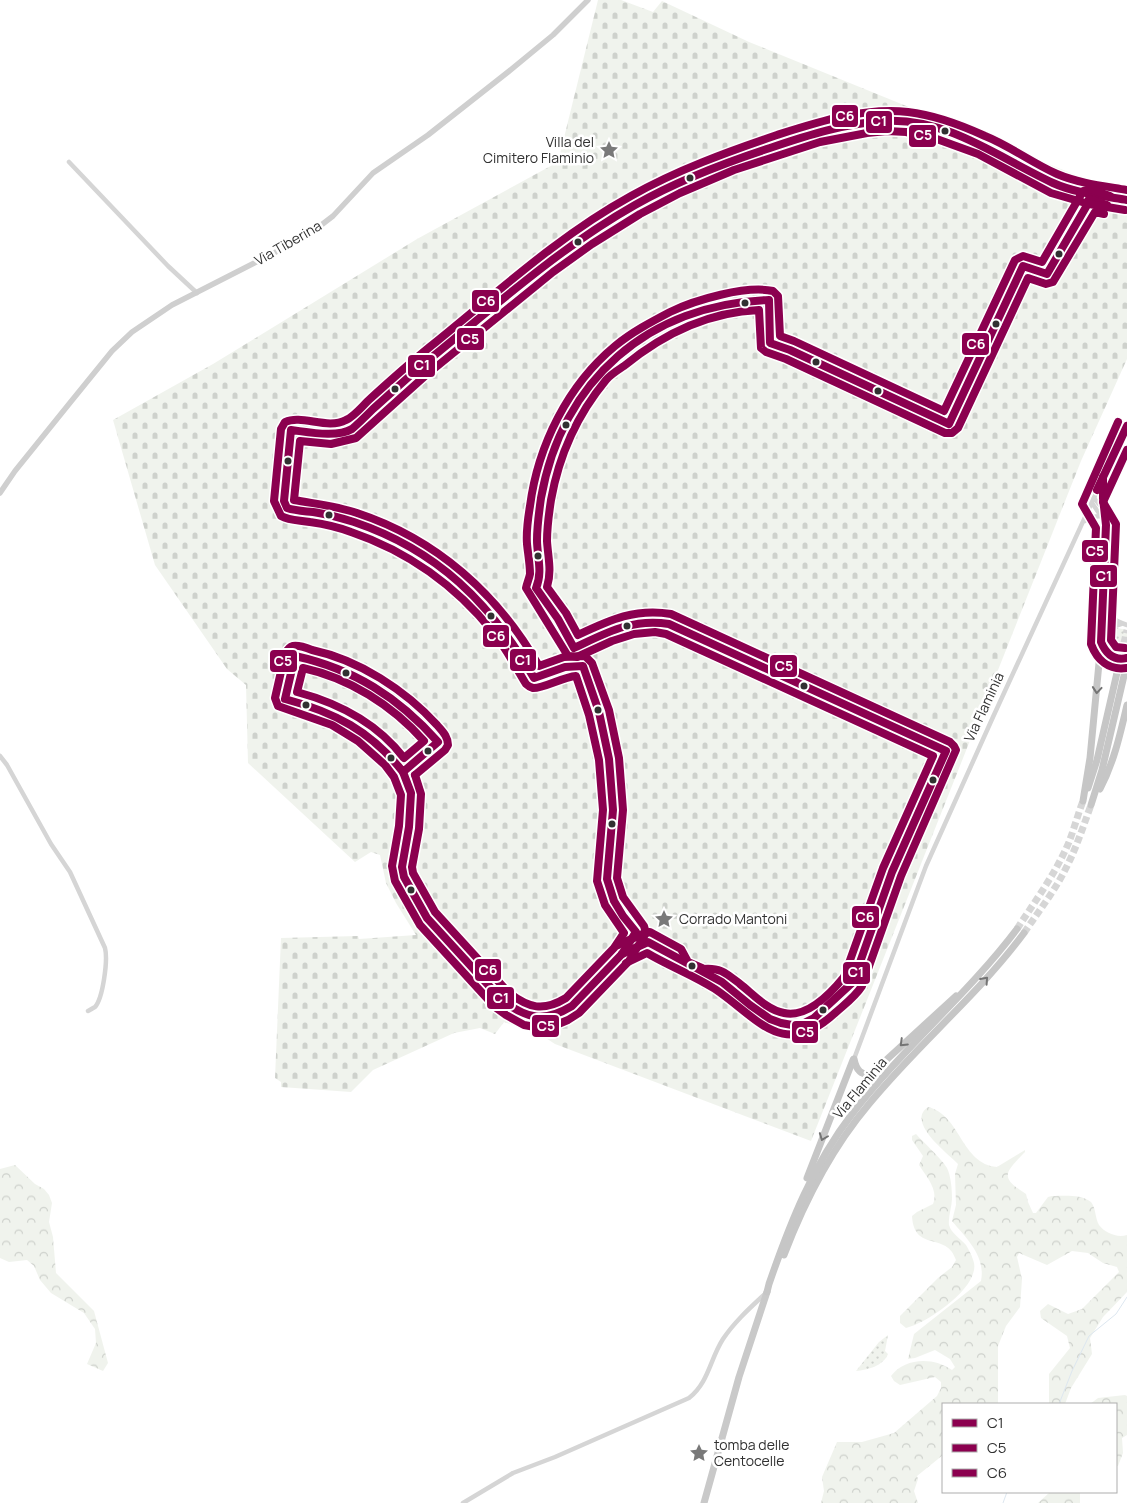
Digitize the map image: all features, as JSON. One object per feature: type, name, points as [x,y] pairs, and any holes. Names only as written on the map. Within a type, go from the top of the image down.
[{"type":"highway","points":[[1101,642],[1092,743],[1083,801],[1095,766],[1122,666]]},
{"type":"highway","points":[[1122,666],[1104,762],[1091,805],[1112,763],[1127,705]]},
{"type":"highway","name":"Via Flaminia","points":[[1020,931],[1001,962],[869,1104],[836,1148],[803,1208],[772,1285],[767,1292],[787,1232],[801,1198],[828,1149],[852,1114],[880,1080],[967,990],[1020,931]]},
{"type":"highway","points":[[854,1059],[856,1067],[862,1073],[867,1075],[872,1073],[952,998],[967,990]]},
{"type":"highway","points":[[801,1198],[854,1059]]},
{"type":"main road","name":"Via Tiberina","points":[[1,490],[68,404],[119,344],[158,314],[307,236],[324,223],[374,173],[428,135],[508,72],[558,30],[588,0]]},
{"type":"main road","name":"Via Flaminia","points":[[704,1503],[739,1377],[767,1292]]},
{"type":"street","points":[[70,162],[172,270],[197,293]]},
{"type":"street","name":"Via Flaminia","points":[[854,1059],[926,866],[1048,595],[1127,426]]},
{"type":"street","points":[[1103,477],[1102,491],[1106,543],[1101,642],[1110,656],[1118,659],[1127,658]]},
{"type":"street","points":[[1093,500],[1104,510]]},
{"type":"street","points":[[1093,500],[1106,525]]},
{"type":"street","points":[[1081,526],[1091,517],[1101,516]]},
{"type":"street","points":[[1103,603],[1110,616],[1126,624]]},
{"type":"street","points":[[1101,642],[1109,628],[1116,624],[1126,624]]},
{"type":"street","points":[[0,756],[7,765],[51,844],[70,872],[105,948],[106,956],[100,997],[95,1006],[88,1011]]},
{"type":"street","points":[[463,1503],[514,1473],[688,1398],[700,1388],[718,1348],[729,1330],[767,1292]]},
{"type":"green space","points":[[598,0],[621,0],[653,12],[662,1],[749,42],[1127,196],[1127,359],[1081,461],[811,1141],[555,1044],[538,1033],[504,1022],[495,1034],[480,1028],[454,1033],[373,1070],[351,1092],[281,1087],[281,1082],[275,1078],[281,938],[358,936],[359,939],[416,935],[386,883],[380,855],[371,852],[355,862],[248,763],[246,685],[227,669],[155,565],[113,420],[213,364],[417,239],[558,162]]},
{"type":"green space","points":[[1117,628],[1127,630],[1127,649],[1121,651],[1112,648],[1108,640],[1112,632]]},
{"type":"green space","points":[[928,1107],[948,1119],[968,1149],[985,1164],[997,1167],[1025,1150],[1008,1174],[1012,1183],[1026,1194],[1033,1213],[1036,1213],[1048,1197],[1052,1196],[1077,1197],[1091,1202],[1099,1225],[1104,1230],[1115,1235],[1127,1235],[1127,1292],[1103,1317],[1090,1338],[1092,1354],[1071,1388],[1065,1403],[1049,1403],[1049,1374],[1070,1348],[1067,1336],[1041,1318],[1040,1311],[1048,1304],[1068,1314],[1082,1309],[1119,1272],[1117,1267],[1103,1263],[1088,1253],[1072,1251],[1047,1265],[1019,1253],[1017,1257],[1022,1279],[1020,1307],[1006,1326],[998,1346],[998,1403],[942,1403],[942,1456],[917,1476],[918,1479],[914,1491],[918,1503],[821,1503],[824,1491],[822,1477],[837,1442],[862,1442],[894,1433],[937,1396],[941,1388],[941,1382],[935,1377],[900,1385],[891,1376],[904,1365],[912,1362],[928,1361],[952,1370],[955,1367],[950,1359],[935,1350],[908,1359],[914,1334],[981,1281],[981,1263],[978,1256],[969,1241],[952,1221],[956,1205],[955,1174],[958,1164],[930,1137],[922,1121],[922,1113]]},
{"type":"green space","points":[[916,1134],[947,1168],[952,1195],[949,1225],[966,1245],[974,1263],[973,1273],[968,1283],[950,1303],[926,1319],[906,1328],[900,1323],[900,1316],[938,1278],[952,1267],[956,1260],[952,1251],[946,1246],[924,1239],[914,1227],[912,1216],[933,1204],[934,1199],[931,1183],[919,1165],[923,1156],[912,1140],[912,1136]]},
{"type":"green space","points":[[15,1165],[49,1195],[52,1203],[49,1222],[53,1237],[56,1273],[94,1311],[108,1363],[103,1371],[87,1364],[96,1343],[95,1329],[84,1313],[51,1293],[40,1280],[34,1266],[27,1260],[9,1262],[0,1258],[0,1169]]},
{"type":"green space","points":[[888,1335],[885,1351],[888,1354],[883,1362],[875,1367],[856,1371],[879,1342]]},
{"type":"green space","points":[[1127,1396],[1127,1435],[1122,1438],[1123,1453],[1118,1466],[1117,1403],[1091,1403],[1098,1398]]},
{"type":"green space","points":[[1049,1493],[1080,1493],[1080,1503],[1038,1503]]},
{"type":"waterway","points":[[1059,1403],[1089,1336],[1116,1314],[1127,1297]]},
{"type":"waterway","points":[[1003,1503],[1007,1493]]},
{"type":"tunnel","points":[[1119,664],[1127,630]]},
{"type":"tunnel","points":[[1017,929],[1058,865],[1071,837],[1083,801]]},
{"type":"tunnel","points":[[1024,933],[1061,878],[1076,846],[1091,805]]},
{"type":"transit line","name":"C6","points":[[415,775],[421,794],[419,829],[412,867],[413,873],[435,912],[509,993],[516,998],[530,1005],[543,1007],[566,998],[614,948],[624,933],[605,905],[597,881],[603,810],[599,760],[589,715],[576,676],[537,688],[530,687],[526,684],[498,638],[479,615],[447,585],[429,572],[392,549],[351,532],[331,526],[291,520],[281,516],[274,501],[281,429],[285,422],[299,420],[339,423],[346,420],[530,264],[579,228],[631,196],[666,178],[721,155],[777,135],[825,121],[858,114],[891,111],[928,115],[957,124],[994,140],[1048,170],[1065,177],[1091,184],[1127,190]]},
{"type":"transit line","name":"C1","points":[[403,772],[411,793],[409,827],[402,867],[404,877],[427,918],[502,1000],[511,1006],[528,1015],[544,1017],[572,1006],[622,954],[636,932],[614,901],[607,879],[613,810],[609,759],[599,712],[583,666],[565,667],[534,678],[517,651],[480,603],[459,582],[436,564],[384,534],[354,522],[287,508],[284,501],[291,430],[331,434],[346,432],[352,429],[419,368],[502,299],[553,259],[607,222],[651,196],[701,173],[813,134],[871,122],[909,122],[931,126],[972,142],[1053,183],[1089,194],[1127,200]]},
{"type":"transit line","name":"C5","points":[[415,775],[445,750],[448,745],[447,739],[437,725],[411,700],[364,669],[347,661],[300,646],[290,647],[285,654],[275,698],[278,706],[332,725],[358,741],[385,765],[394,777],[401,795],[399,826],[392,866],[395,881],[420,925],[495,1007],[524,1025],[535,1027],[556,1025],[579,1013],[629,961],[646,933],[644,926],[623,897],[617,878],[623,810],[619,758],[609,710],[592,663],[585,656],[564,657],[539,666],[523,640],[504,615],[462,572],[438,554],[386,524],[357,513],[294,500],[300,441],[331,444],[356,438],[425,376],[553,272],[592,244],[640,214],[680,193],[734,170],[820,142],[887,131],[906,132],[934,138],[978,154],[1051,193],[1089,204],[1125,210]]},
{"type":"transit line","name":"C6","points":[[702,969],[714,969],[727,974],[766,1005],[784,1013],[793,1014],[801,1012],[825,997],[844,977],[883,868],[933,756],[666,634],[655,632],[634,634],[612,641],[577,657],[568,656],[526,588],[530,574],[527,529],[534,483],[548,439],[558,418],[583,379],[598,362],[615,346],[635,332],[670,312],[693,303],[749,290],[773,291],[778,296],[780,336],[944,411],[1015,260],[1023,256],[1042,262],[1083,191],[1090,189],[1110,196]]},
{"type":"transit line","name":"C1","points":[[622,954],[648,942],[722,982],[770,1019],[792,1025],[804,1023],[814,1018],[853,982],[892,872],[946,751],[669,624],[643,623],[631,625],[608,632],[574,648],[558,619],[536,588],[539,576],[537,535],[541,498],[552,456],[569,418],[591,385],[618,356],[650,333],[686,316],[726,305],[769,300],[770,343],[790,350],[949,424],[1023,266],[1047,274],[1089,199],[1107,205]]},
{"type":"transit line","name":"C5","points":[[626,963],[647,953],[715,989],[758,1022],[772,1030],[786,1034],[800,1034],[817,1027],[850,1000],[862,986],[901,876],[956,750],[950,742],[671,614],[634,614],[612,620],[578,635],[566,613],[547,587],[549,570],[547,536],[554,483],[564,451],[586,407],[610,376],[639,354],[671,335],[687,327],[722,315],[759,310],[761,348],[766,352],[786,359],[945,433],[952,433],[958,428],[1028,278],[1046,284],[1053,282],[1095,212],[1104,214]]},
{"type":"transit line","name":"C5","points":[[1118,422],[1082,504],[1096,528],[1091,644],[1100,659],[1109,666],[1127,668]]},
{"type":"transit line","name":"C1","points":[[1097,490],[1127,426]]},
{"type":"transit line","name":"C6","points":[[1125,648],[1116,647],[1111,640],[1116,524],[1103,502],[1127,450]]},
{"type":"transit line","name":"C1","points":[[1103,477],[1106,525],[1101,642],[1111,656],[1122,659],[1127,658]]},
{"type":"transit line","name":"C1","points":[[295,656],[337,669],[374,687],[407,711],[438,742],[403,772],[365,734],[320,710],[285,699],[295,656]]},
{"type":"transit line","name":"C6","points":[[303,668],[337,679],[369,695],[398,716],[424,741],[404,758],[382,735],[356,716],[327,702],[297,692],[303,668]]},
{"type":"transit line","name":"C6","points":[[618,945],[650,932],[681,949],[688,962],[702,968]]},
{"type":"place","name":"Villa del Cimitero Flaminio","points":[[609,150]]},
{"type":"place","name":"Corrado Mantoni","points":[[664,919]]},
{"type":"place","name":"tomba delle Centocelle","points":[[699,1453]]}]
